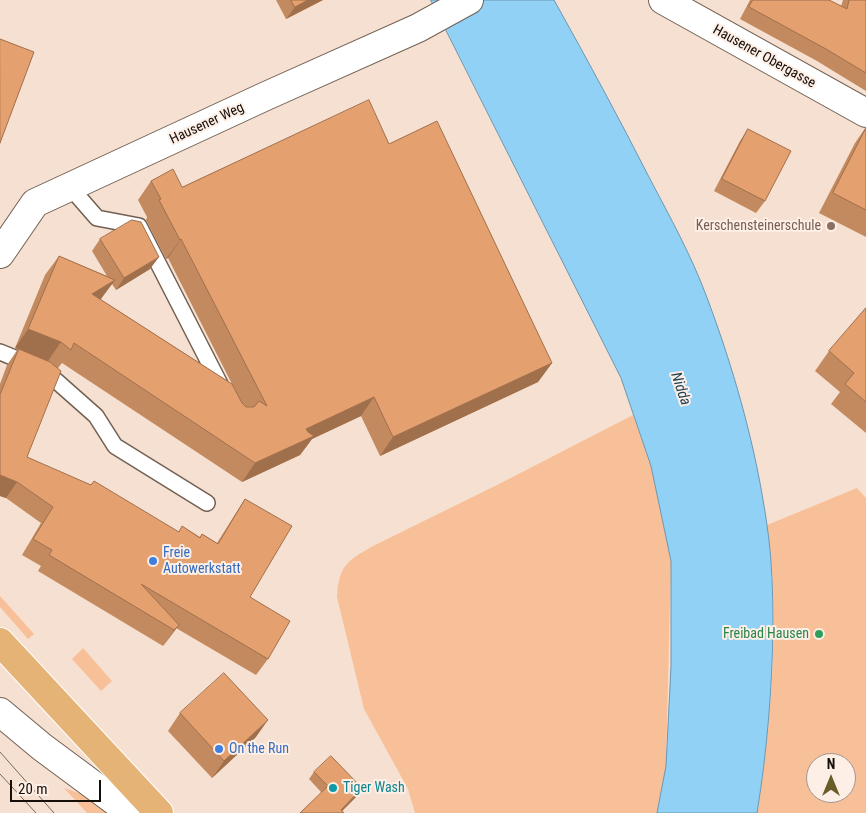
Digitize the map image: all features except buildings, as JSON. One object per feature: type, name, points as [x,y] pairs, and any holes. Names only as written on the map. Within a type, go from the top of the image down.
[{"type":"main road","points":[[0,642],[159,813]]},
{"type":"street","name":"Hausener Weg","points":[[0,254],[35,203],[434,19],[469,0]]},
{"type":"street","name":"Hausener Obergasse","points":[[663,0],[866,113]]},
{"type":"street","points":[[0,712],[42,747],[131,813]]},
{"type":"lane","points":[[70,187],[97,218],[139,226],[228,401]]},
{"type":"lane","points":[[0,352],[44,370],[96,416],[115,446],[207,503]]},
{"type":"shaded area","points":[[633,415],[651,466],[671,561],[666,766],[657,813],[415,813],[408,789],[364,709],[337,597],[342,571],[351,560],[373,546]]},
{"type":"shaded area","name":"Freibad Hausen","points":[[857,488],[866,498],[866,813],[757,813],[765,757],[772,671],[774,614],[767,525]]},
{"type":"shaded area","points":[[0,596],[34,634],[28,639],[0,607]]},
{"type":"shaded area","points":[[83,648],[112,681],[101,691],[72,659]]},
{"type":"shaded area","points":[[64,788],[87,798],[107,813],[87,813]]},
{"type":"water","name":"Nidda","points":[[431,0],[554,0],[627,134],[694,265],[726,351],[743,408],[757,467],[769,538],[773,602],[771,675],[766,744],[757,813],[657,813],[666,766],[671,666],[671,561],[651,466],[621,378]]},
{"type":"tram line","points":[[0,752],[54,813]]},
{"type":"tram line","points":[[0,774],[36,813]]},
{"type":"place","name":"Kerschensteinerschule","points":[[831,226]]},
{"type":"place","name":"Freie Autowerkstatt","points":[[153,561]]},
{"type":"place","name":"Freibad Hausen","points":[[819,634]]},
{"type":"place","name":"On the Run","points":[[219,749]]},
{"type":"place","name":"Tiger Wash","points":[[333,788]]}]
